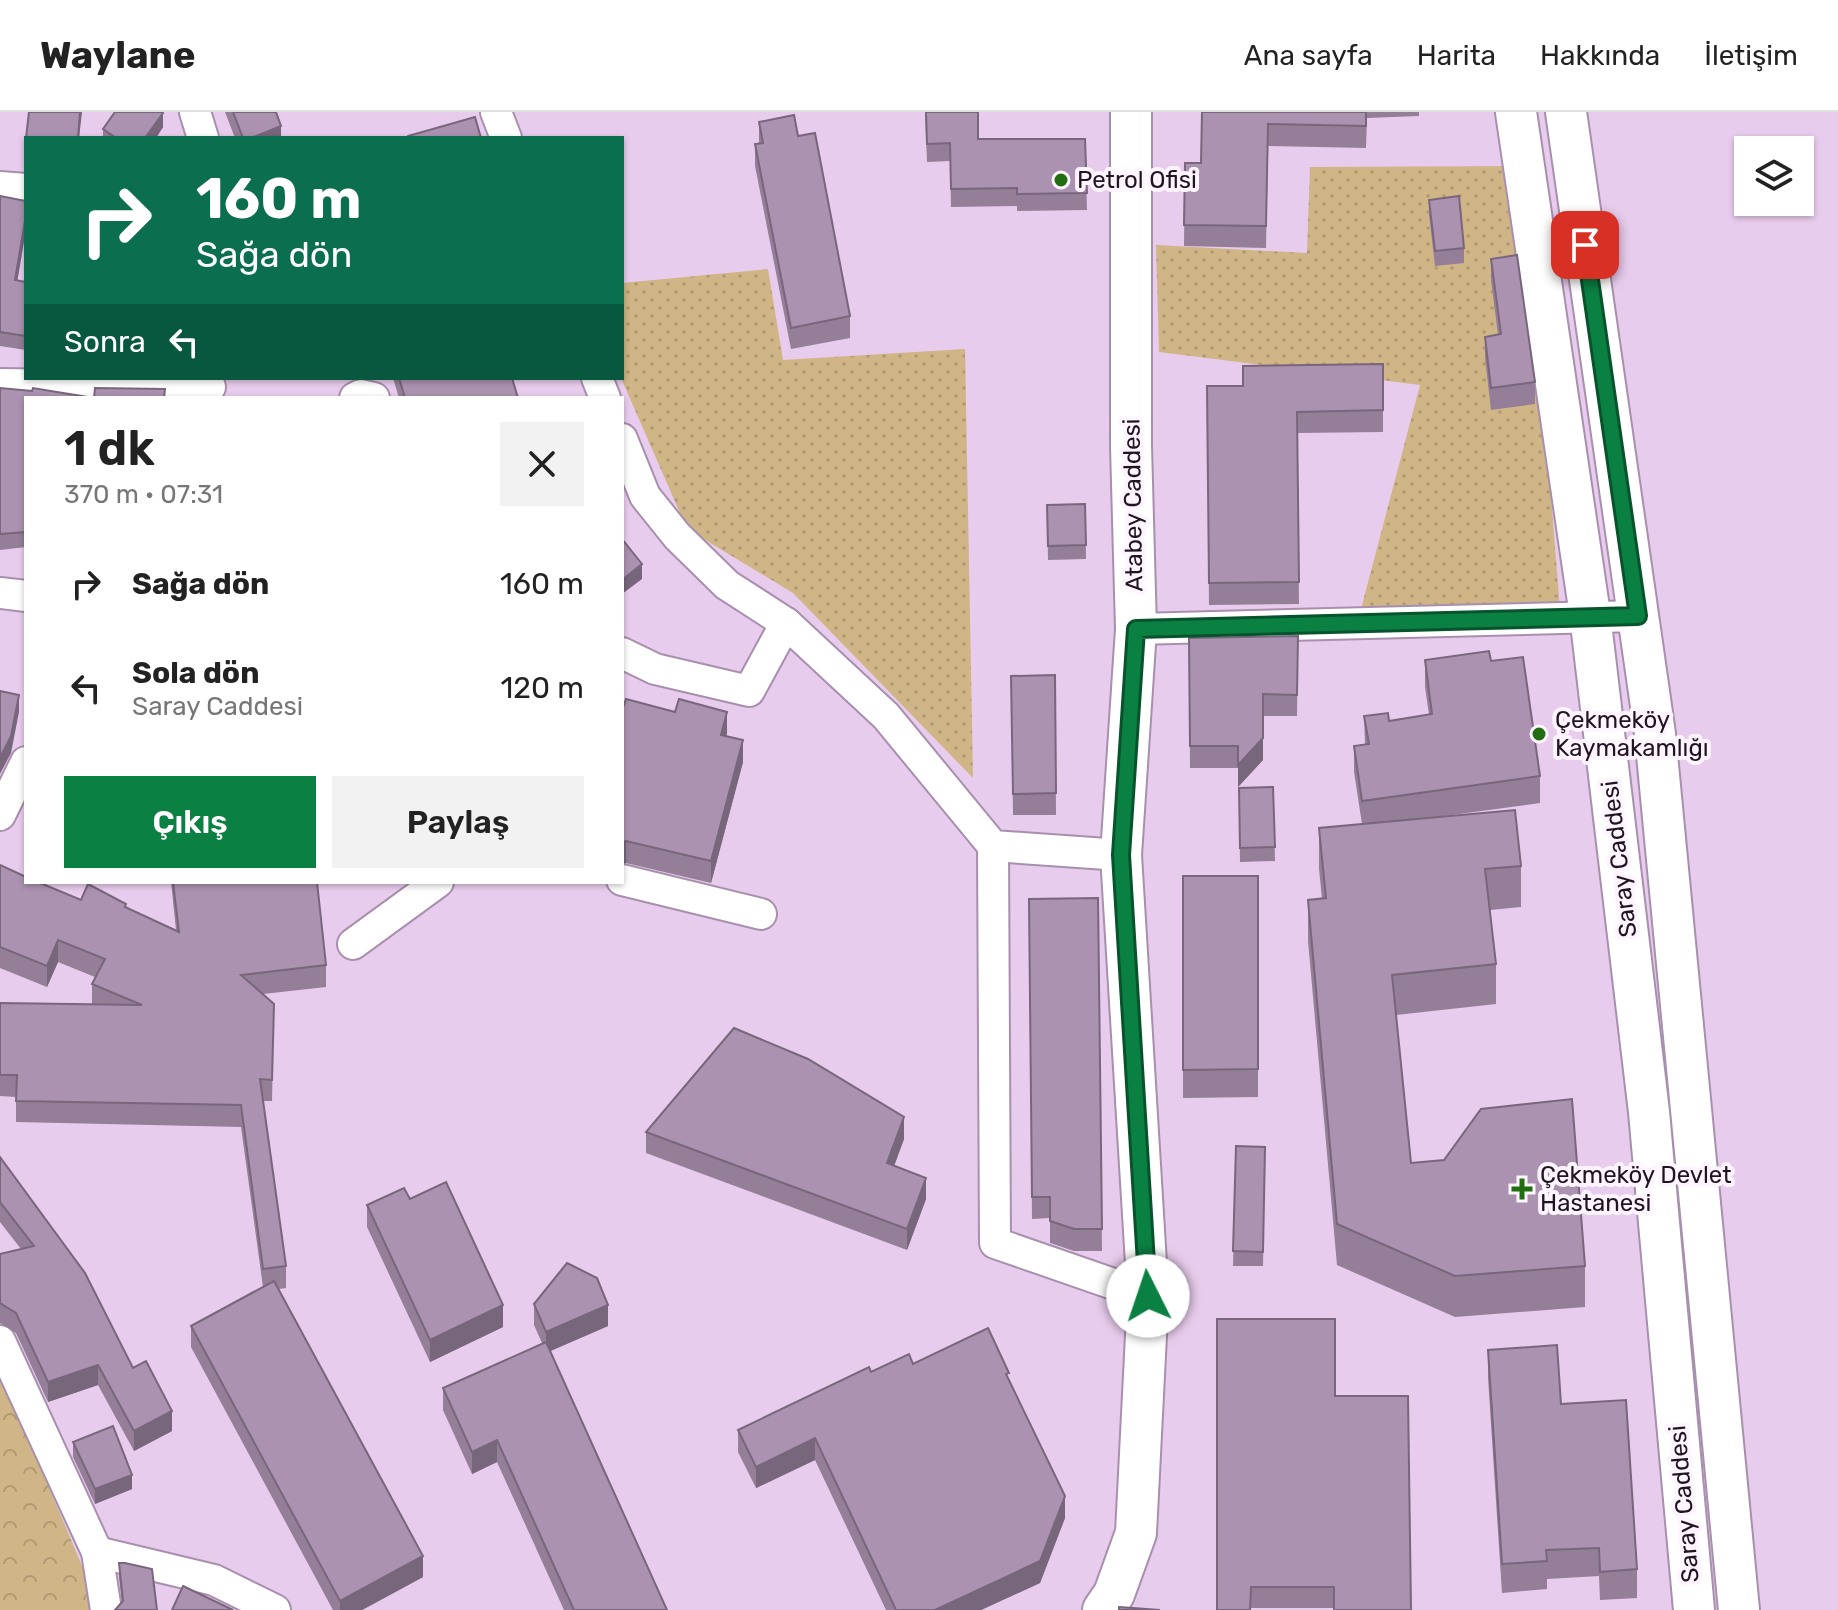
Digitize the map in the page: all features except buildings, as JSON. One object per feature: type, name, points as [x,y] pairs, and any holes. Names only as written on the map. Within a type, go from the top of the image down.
[{"type":"main road","name":"Atabey Caddesi","points":[[1103,1610],[1114,1594],[1136,1533],[1148,1296],[1121,855],[1136,629],[1131,446],[1131,112]]},
{"type":"main road","name":"Saray Caddesi","points":[[1516,112],[1590,615],[1649,1112],[1694,1610]]},
{"type":"main road","name":"Saray Caddesi","points":[[1566,112],[1655,734],[1694,1114],[1739,1610]]},
{"type":"street","points":[[195,112],[202,136]]},
{"type":"street","points":[[496,112],[505,136]]},
{"type":"street","points":[[0,187],[24,189]]},
{"type":"street","points":[[0,384],[210,388]]},
{"type":"street","points":[[624,444],[645,496],[677,536],[727,585],[786,623],[886,716],[993,846],[995,1243],[1148,1296]]},
{"type":"street","points":[[0,593],[24,596]]},
{"type":"street","points":[[1136,629],[1638,616]]},
{"type":"street","points":[[624,654],[655,669],[749,691],[786,623]]},
{"type":"street","points":[[0,815],[24,766]]},
{"type":"street","points":[[993,846],[1121,855]]},
{"type":"street","points":[[624,880],[761,914]]},
{"type":"street","points":[[353,944],[435,884]]},
{"type":"street","points":[[0,1341],[97,1552],[106,1610]]},
{"type":"street","points":[[97,1552],[214,1580],[275,1610]]},
{"type":"green space","points":[[1525,166],[1560,610],[1356,628],[1420,385],[1159,352],[1156,245],[1307,253],[1310,167]]},
{"type":"green space","points":[[768,269],[783,360],[965,349],[973,778],[793,593],[687,529],[622,380],[624,283]]},
{"type":"green space","points":[[0,1371],[85,1573],[97,1610],[0,1610]]},
{"type":"place","name":"Petrol Ofisi","points":[[1061,180]]},
{"type":"place","name":"Çekmeköy Kaymakamlığı","points":[[1539,734]]},
{"type":"place","name":"Çekmeköy Devlet Hastanesi","points":[[1522,1189]]},
{"type":"route","points":[[1148,1296],[1121,855],[1136,629],[1638,616],[1585,245]]}]
